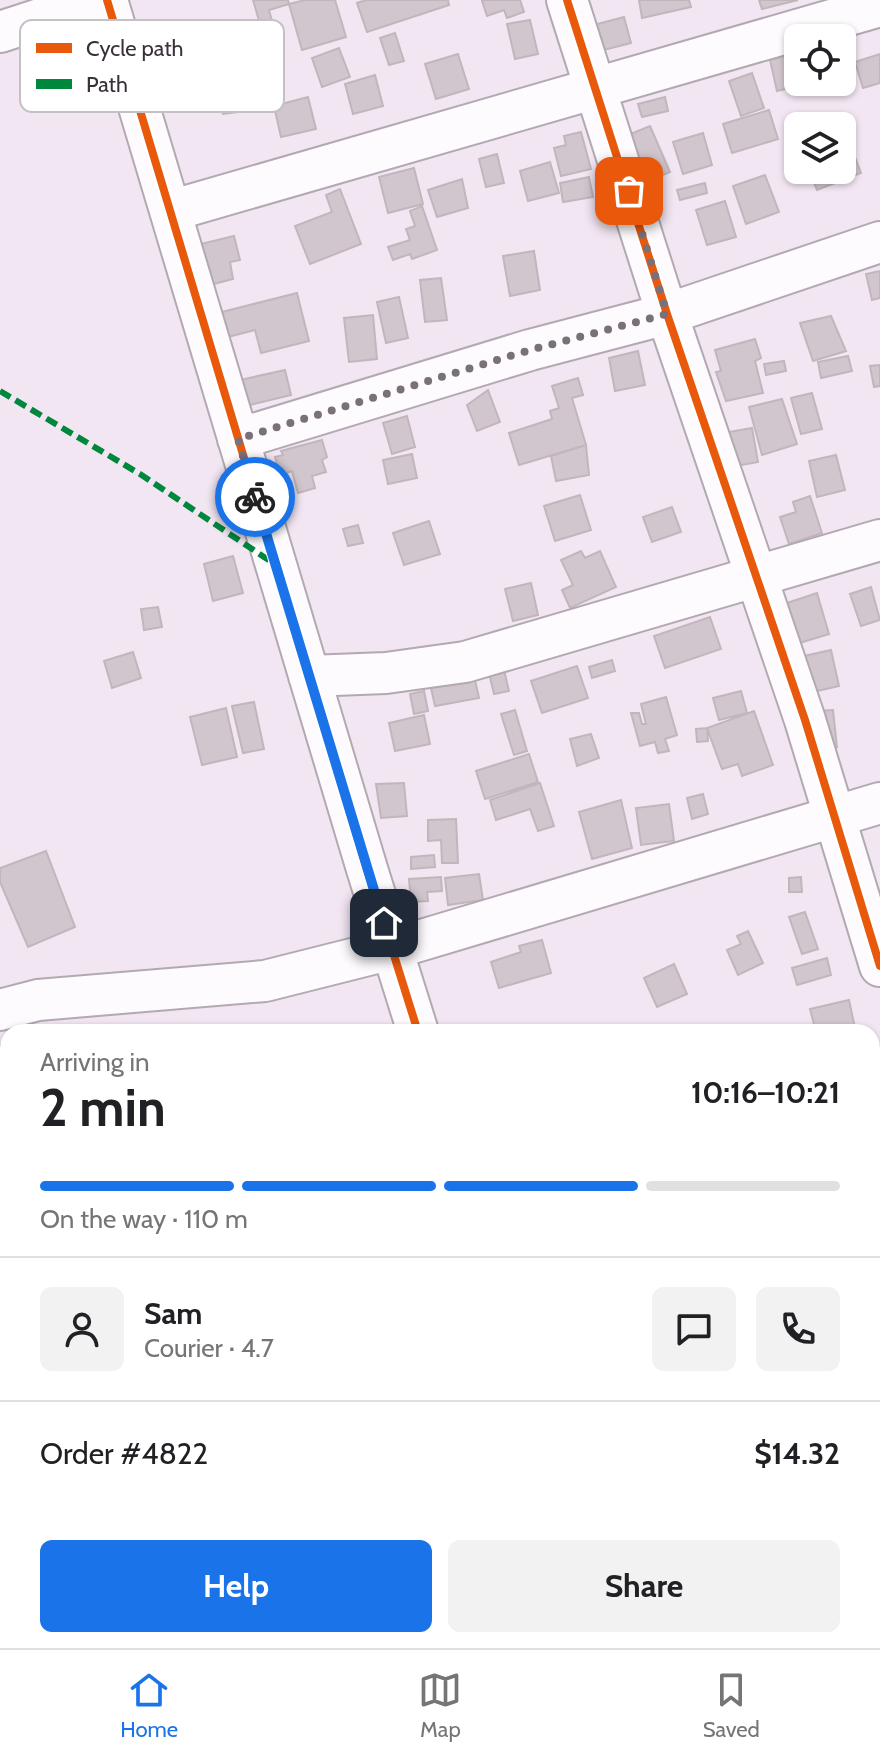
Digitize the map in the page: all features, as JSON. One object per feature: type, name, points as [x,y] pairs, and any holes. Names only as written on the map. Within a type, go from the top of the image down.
[{"type":"street","points":[[37,20],[98,0]]},
{"type":"street","points":[[107,0],[113,20]]},
{"type":"street","points":[[567,0],[667,314],[836,816],[880,966]]},
{"type":"street","points":[[170,211],[880,6]]},
{"type":"street","points":[[0,32],[20,25]]},
{"type":"street","points":[[140,112],[415,1024]]},
{"type":"street","points":[[238,439],[530,350],[667,314],[880,242]]},
{"type":"street","points":[[309,676],[386,673],[465,662],[880,540]]},
{"type":"street","points":[[0,1010],[38,1000],[265,981],[392,949],[880,803]]},
{"type":"building","points":[[253,0],[288,0],[289,4],[269,10],[272,20],[259,20]]},
{"type":"building","points":[[305,0],[335,0],[346,37],[302,50],[289,4]]},
{"type":"building","points":[[366,0],[448,0],[449,5],[367,32],[357,3]]},
{"type":"building","points":[[520,0],[524,12],[507,18],[504,10],[487,16],[482,1]]},
{"type":"building","points":[[639,0],[689,0],[691,7],[642,18]]},
{"type":"building","points":[[759,0],[798,0],[762,9]]},
{"type":"building","points":[[624,17],[631,43],[592,53],[586,27]]},
{"type":"building","points":[[530,20],[538,54],[515,59],[507,24]]},
{"type":"building","points":[[395,33],[404,61],[389,65],[380,38]]},
{"type":"building","points":[[339,48],[350,77],[322,87],[312,58]]},
{"type":"building","points":[[458,54],[469,89],[436,99],[425,64]]},
{"type":"building","points":[[880,54],[880,83],[863,88],[856,62]]},
{"type":"building","points":[[784,56],[784,89],[777,91],[770,60]]},
{"type":"building","points":[[752,73],[764,108],[741,116],[729,81]]},
{"type":"building","points":[[375,75],[383,106],[353,114],[345,84]]},
{"type":"building","points":[[308,97],[316,129],[281,137],[275,112],[284,112],[284,103]]},
{"type":"building","points":[[665,97],[668,111],[642,117],[638,104]]},
{"type":"building","points":[[769,110],[778,139],[732,153],[723,124]]},
{"type":"building","points":[[650,126],[670,172],[642,184],[623,137]]},
{"type":"building","points":[[581,132],[591,169],[561,176],[554,148],[566,145],[564,136]]},
{"type":"building","points":[[703,133],[712,165],[683,174],[673,142]]},
{"type":"building","points":[[497,154],[504,183],[486,187],[479,159]]},
{"type":"building","points":[[550,162],[559,193],[528,201],[520,171]]},
{"type":"building","points":[[414,168],[423,204],[388,213],[379,177]]},
{"type":"building","points":[[765,175],[779,212],[746,224],[733,186]]},
{"type":"building","points":[[589,177],[593,197],[563,202],[560,183]]},
{"type":"building","points":[[462,179],[468,208],[437,217],[428,190]]},
{"type":"building","points":[[705,183],[707,193],[680,200],[677,190]]},
{"type":"building","points":[[815,184],[833,184],[817,190]]},
{"type":"building","points":[[340,189],[361,244],[310,264],[295,226],[332,212],[326,195]]},
{"type":"building","points":[[725,201],[736,237],[707,245],[696,210]]},
{"type":"building","points":[[422,206],[437,250],[412,259],[410,254],[393,260],[388,247],[410,240],[406,229],[415,226],[410,211]]},
{"type":"building","points":[[234,236],[240,260],[230,262],[233,279],[210,285],[201,244]]},
{"type":"building","points":[[534,251],[540,290],[510,296],[503,256]]},
{"type":"building","points":[[880,271],[880,298],[872,300],[866,274]]},
{"type":"building","points":[[441,278],[447,320],[425,322],[420,280]]},
{"type":"building","points":[[297,293],[309,341],[261,353],[255,330],[228,337],[222,312]]},
{"type":"building","points":[[399,297],[408,338],[386,343],[377,302]]},
{"type":"building","points":[[373,315],[377,359],[349,362],[344,318]]},
{"type":"building","points":[[831,316],[846,351],[813,361],[800,323]]},
{"type":"building","points":[[755,339],[761,358],[755,361],[763,393],[726,401],[716,372],[721,371],[715,350]]},
{"type":"building","points":[[638,351],[645,385],[615,391],[609,358]]},
{"type":"building","points":[[848,356],[852,371],[821,378],[818,362]]},
{"type":"building","points":[[784,361],[786,371],[766,375],[764,364]]},
{"type":"building","points":[[880,365],[880,386],[874,387],[870,366]]},
{"type":"building","points":[[285,370],[291,395],[246,406],[240,380]]},
{"type":"building","points":[[578,378],[583,395],[572,398],[586,445],[519,465],[509,433],[552,419],[550,411],[559,408],[552,386]]},
{"type":"building","points":[[488,390],[500,422],[477,431],[467,405]]},
{"type":"building","points":[[812,393],[822,429],[801,434],[791,398]]},
{"type":"building","points":[[782,399],[797,444],[762,455],[749,407]]},
{"type":"building","points":[[407,416],[415,447],[392,454],[383,423]]},
{"type":"building","points":[[752,428],[758,462],[725,468],[718,434]]},
{"type":"building","points":[[322,440],[327,457],[322,460],[326,472],[312,476],[315,488],[298,493],[292,471],[280,475],[275,457],[283,455],[281,451]]},
{"type":"building","points":[[586,445],[589,475],[556,481],[551,456]]},
{"type":"building","points":[[412,454],[417,478],[388,484],[383,460]]},
{"type":"building","points":[[836,455],[845,490],[817,497],[809,461]]},
{"type":"building","points":[[580,495],[591,530],[555,541],[544,506]]},
{"type":"building","points":[[810,496],[822,533],[789,544],[780,517],[796,512],[793,502]]},
{"type":"building","points":[[672,507],[681,532],[652,542],[643,517]]},
{"type":"building","points":[[429,521],[440,554],[404,565],[393,533]]},
{"type":"building","points":[[358,525],[363,543],[348,546],[343,529]]},
{"type":"building","points":[[581,551],[585,558],[600,551],[616,587],[570,608],[562,590],[573,585],[561,560]]},
{"type":"building","points":[[233,556],[243,593],[213,601],[204,564]]},
{"type":"building","points":[[531,583],[538,615],[513,621],[505,589]]},
{"type":"building","points":[[871,587],[880,620],[861,626],[850,594]]},
{"type":"building","points":[[817,593],[829,634],[793,645],[781,605]]},
{"type":"building","points":[[158,607],[162,627],[144,630],[141,609]]},
{"type":"building","points":[[710,617],[721,649],[665,668],[654,636]]},
{"type":"building","points":[[831,650],[839,686],[813,692],[804,656]]},
{"type":"building","points":[[133,652],[141,678],[112,688],[104,661]]},
{"type":"building","points":[[612,660],[615,671],[592,678],[589,667]]},
{"type":"building","points":[[577,666],[588,698],[542,713],[531,681]]},
{"type":"building","points":[[504,670],[509,691],[494,694],[489,673]]},
{"type":"building","points":[[475,680],[479,698],[435,706],[431,688]]},
{"type":"building","points":[[424,691],[428,711],[414,714],[410,694]]},
{"type":"building","points":[[741,691],[747,713],[719,720],[713,698]]},
{"type":"building","points":[[666,697],[677,735],[665,739],[669,751],[658,753],[655,742],[640,746],[631,713],[639,713],[642,724],[646,724],[641,704]]},
{"type":"building","points":[[254,702],[264,749],[243,753],[232,706]]},
{"type":"building","points":[[226,708],[237,757],[202,765],[190,717]]},
{"type":"building","points":[[515,710],[527,751],[514,755],[501,714]]},
{"type":"building","points":[[833,710],[837,747],[820,749],[816,711]]},
{"type":"building","points":[[754,711],[773,765],[742,776],[738,764],[722,769],[707,728]]},
{"type":"building","points":[[424,715],[430,744],[395,751],[389,723]]},
{"type":"building","points":[[707,728],[708,741],[697,742],[696,729]]},
{"type":"building","points":[[591,734],[599,758],[577,766],[570,739]]},
{"type":"building","points":[[529,754],[538,782],[485,799],[476,771]]},
{"type":"building","points":[[404,783],[407,816],[381,818],[376,784]]},
{"type":"building","points":[[540,783],[554,826],[538,831],[530,809],[496,820],[490,800]]},
{"type":"building","points":[[703,794],[708,814],[692,819],[687,798]]},
{"type":"building","points":[[621,800],[632,848],[592,859],[579,812]]},
{"type":"building","points":[[669,804],[674,841],[641,845],[636,808]]},
{"type":"building","points":[[456,819],[458,863],[442,863],[441,840],[428,841],[428,820]]},
{"type":"building","points":[[46,851],[75,927],[28,947],[0,882],[0,868]]},
{"type":"building","points":[[434,855],[435,867],[411,869],[411,857]]},
{"type":"building","points":[[479,874],[483,900],[448,905],[445,878]]},
{"type":"building","points":[[441,877],[442,891],[427,892],[428,901],[411,902],[409,879]]},
{"type":"building","points":[[801,877],[802,892],[789,892],[789,878]]},
{"type":"building","points":[[805,912],[818,949],[802,954],[789,917]]},
{"type":"building","points":[[748,931],[763,963],[738,975],[727,950],[741,944],[737,936]]},
{"type":"building","points":[[542,940],[551,973],[499,988],[491,962],[521,952],[519,946]]},
{"type":"building","points":[[827,958],[831,975],[797,985],[792,968]]},
{"type":"building","points":[[674,964],[687,994],[657,1007],[644,978]]},
{"type":"building","points":[[849,1000],[854,1024],[814,1024],[810,1009]]},
{"type":"marked path","points":[[0,391],[140,474],[276,565]]},
{"type":"cycle path","points":[[107,0],[113,20]]},
{"type":"cycle path","points":[[567,0],[667,314],[805,720],[880,966]]},
{"type":"cycle path","points":[[141,112],[415,1024]]},
{"type":"way so far","points":[[255,497],[238,439],[530,350],[667,314],[629,191]]},
{"type":"route","points":[[255,497],[384,923]]}]
